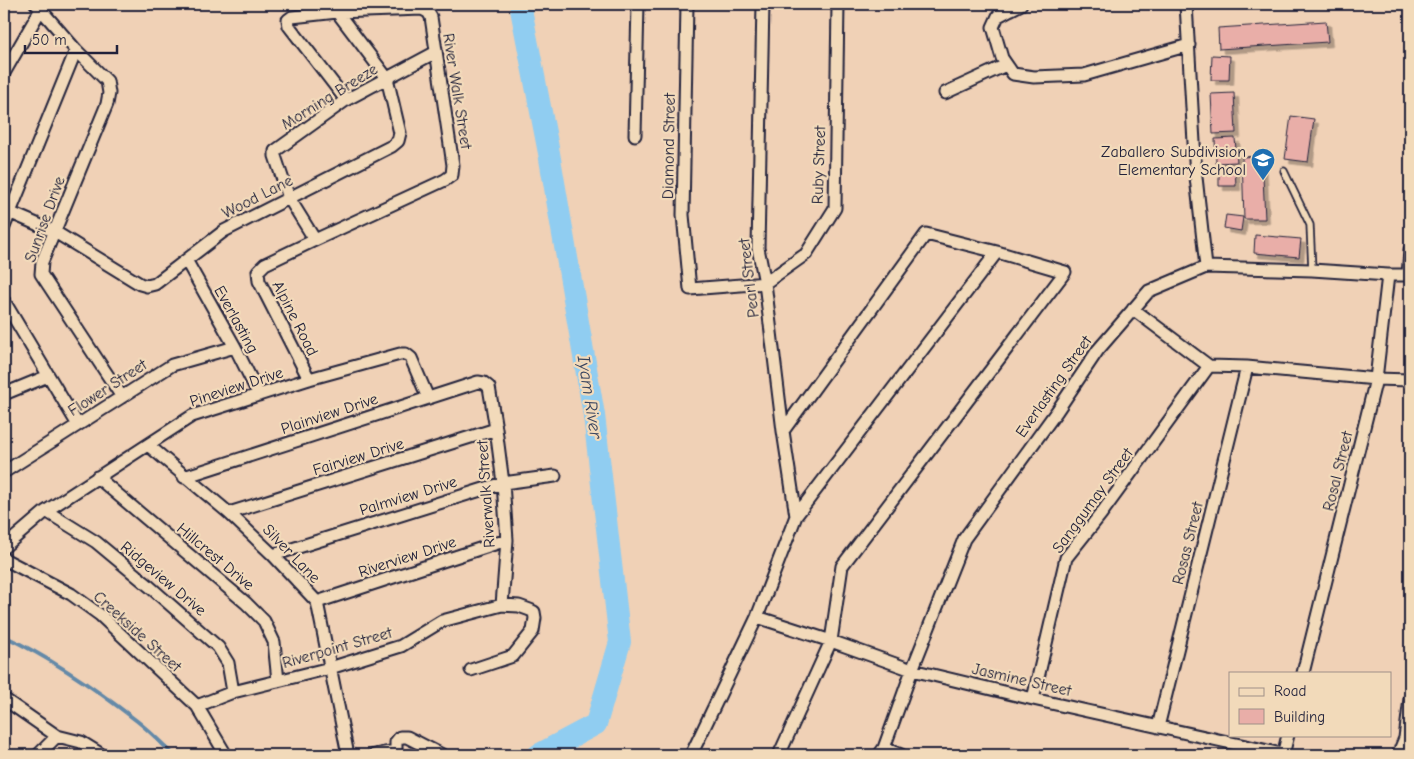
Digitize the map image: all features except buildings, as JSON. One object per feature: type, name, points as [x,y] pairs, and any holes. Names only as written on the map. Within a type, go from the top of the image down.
[{"type":"street","points":[[635,135],[638,4]]},
{"type":"street","name":"Diamond Street","points":[[687,4],[683,215],[690,289],[765,283]]},
{"type":"street","name":"Pearl Street","points":[[763,4],[758,248],[765,283],[783,431],[796,516]]},
{"type":"street","name":"Ruby Street","points":[[765,283],[806,254],[835,208],[838,4]]},
{"type":"street","points":[[1021,4],[998,16],[993,27],[1002,58],[1013,74],[1034,77],[1084,75],[1189,45]]},
{"type":"street","points":[[1186,4],[1196,177],[1206,267]]},
{"type":"street","points":[[4,72],[39,6],[76,50],[4,227]]},
{"type":"street","name":"River Walk Street","points":[[314,240],[445,180],[452,175],[453,165],[431,17],[428,12],[422,9],[337,12]]},
{"type":"street","points":[[337,12],[292,17],[288,20],[289,26],[346,100]]},
{"type":"street","name":"Wood Lane","points":[[9,212],[55,232],[140,284],[147,286],[155,284],[224,231],[392,146],[398,141],[400,133],[387,78],[337,12]]},
{"type":"street","name":"Sunrise Drive","points":[[76,50],[107,82],[110,93],[42,262],[41,274],[122,397]]},
{"type":"street","name":"Morning Breeze","points":[[314,240],[289,198],[275,151],[346,100],[436,52]]},
{"type":"street","points":[[945,93],[1006,65]]},
{"type":"street","points":[[779,755],[831,641],[842,566],[1065,272],[998,252],[926,234],[783,431]]},
{"type":"street","name":"Alpine Road","points":[[309,379],[259,281],[258,271],[266,264],[314,240]]},
{"type":"street","points":[[1409,275],[1410,250]]},
{"type":"street","points":[[691,755],[757,617],[796,516],[998,252]]},
{"type":"street","name":"Everlasting","points":[[186,260],[259,394]]},
{"type":"street","name":"Everlasting Street","points":[[882,751],[964,539],[1098,350],[1150,290],[1206,267],[1409,275]]},
{"type":"street","name":"Rosal Street","points":[[1303,672],[1376,379],[1388,275]]},
{"type":"street","points":[[4,301],[78,425]]},
{"type":"street","points":[[1133,309],[1209,366],[1247,367],[1376,379],[1410,380]]},
{"type":"street","name":"Flower Street","points":[[4,472],[172,365],[235,347]]},
{"type":"street","name":"Pineview Drive","points":[[4,546],[46,511],[192,416],[309,379],[400,354],[406,354],[411,358],[428,398]]},
{"type":"street","name":"Sanggumay Street","points":[[1034,699],[1066,558],[1101,514],[1209,366]]},
{"type":"street","name":"Rosas Street","points":[[1158,727],[1247,367]]},
{"type":"street","points":[[4,394],[48,376]]},
{"type":"street","name":"Plainview Drive","points":[[184,477],[478,382],[484,383]]},
{"type":"street","name":"Riverwalk Street","points":[[484,383],[489,387],[503,483],[507,540],[502,606]]},
{"type":"street","name":"Fairview Drive","points":[[229,513],[496,429]]},
{"type":"street","name":"Silver Lane","points":[[148,445],[229,513],[273,555],[317,602],[348,755]]},
{"type":"street","name":"Palmview Drive","points":[[273,555],[503,483],[555,476]]},
{"type":"street","name":"Hillcrest Drive","points":[[97,477],[246,603],[264,621],[274,642],[278,681]]},
{"type":"street","name":"Ridgeview Drive","points":[[46,511],[96,542],[218,646],[228,663],[233,692]]},
{"type":"street","name":"Riverview Drive","points":[[317,602],[507,540]]},
{"type":"street","name":"Creekside Street","points":[[4,559],[71,594],[100,615],[197,706],[226,755]]},
{"type":"street","name":"Riverpoint Street","points":[[197,706],[233,692],[330,668],[401,646],[442,621],[502,606],[519,606],[534,612],[536,618],[533,631],[512,656],[471,670]]},
{"type":"street","name":"Jasmine Street","points":[[757,617],[912,670],[1284,755]]},
{"type":"street","points":[[1398,755],[1405,738],[1410,699]]},
{"type":"street","points":[[4,700],[57,736],[81,742],[102,755]]},
{"type":"street","points":[[38,755],[57,736]]},
{"type":"street","points":[[1284,755],[1288,736]]},
{"type":"street","points":[[374,755],[396,753],[396,742],[400,737],[406,737],[442,755]]},
{"type":"street","points":[[882,751],[900,755]]},
{"type":"lane","points":[[1284,171],[1310,225],[1312,270]]},
{"type":"waterway","name":"Iyam River","points":[[520,4],[549,153],[594,415],[620,642],[596,724],[538,755]]},
{"type":"waterway","points":[[4,636],[39,654],[89,686],[142,725],[174,755]]},
{"type":"place","name":"Zaballero Subdivision Elementary School","points":[[1263,181]]}]
